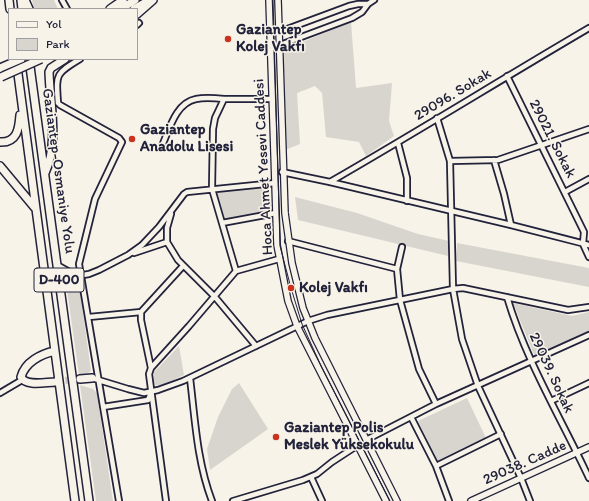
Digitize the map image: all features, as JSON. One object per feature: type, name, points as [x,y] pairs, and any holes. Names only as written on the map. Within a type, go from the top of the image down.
[{"type":"highway","points":[[111,8],[122,0]]},
{"type":"highway","points":[[123,8],[135,0]]},
{"type":"highway","points":[[136,8],[149,0]]},
{"type":"highway","points":[[138,13],[153,0]]},
{"type":"highway","name":"Gaziantep-Osmaniye Yolu","points":[[16,60],[75,501]]},
{"type":"highway","points":[[0,68],[19,60]]},
{"type":"highway","name":"Gaziantep-Osmaniye Yolu","points":[[29,60],[89,501]]},
{"type":"highway","points":[[1,77],[39,60]]},
{"type":"highway","points":[[45,174],[50,163],[52,129],[49,72],[51,68],[63,60]]},
{"type":"highway","points":[[0,142],[11,141],[18,132],[21,101]]},
{"type":"highway","points":[[0,166],[35,208]]},
{"type":"highway","points":[[55,352],[34,359],[22,374],[22,380],[30,383],[55,382]]},
{"type":"highway","points":[[80,379],[95,379]]},
{"type":"street","name":"Hoca Ahmet Yesevi Caddesi","points":[[269,0],[277,245],[288,300],[297,326],[386,501]]},
{"type":"street","name":"Hoca Ahmet Yesevi Caddesi","points":[[278,0],[282,172],[288,241],[292,263],[308,321],[397,501]]},
{"type":"street","points":[[280,45],[352,18],[362,12],[368,4],[374,0]]},
{"type":"street","points":[[279,32],[349,6],[368,4]]},
{"type":"street","name":"29096. Sokak","points":[[330,182],[398,143],[437,118],[589,28]]},
{"type":"street","points":[[78,60],[63,69],[58,75],[58,103],[119,138],[122,142],[95,199],[79,264],[79,276],[89,317],[95,379],[103,407],[119,501]]},
{"type":"street","name":"29021. Sokak","points":[[507,76],[584,232],[583,244],[589,257]]},
{"type":"street","points":[[162,148],[175,116],[182,107],[190,101],[196,99],[272,100]]},
{"type":"street","points":[[224,99],[215,118],[213,129],[212,189],[236,271]]},
{"type":"street","points":[[437,118],[450,162],[453,289],[462,339],[478,386],[521,478],[530,501]]},
{"type":"street","points":[[450,162],[498,160],[589,129]]},
{"type":"street","points":[[398,143],[407,178],[407,201]]},
{"type":"street","points":[[494,160],[511,225]]},
{"type":"street","points":[[282,172],[511,225],[589,245]]},
{"type":"street","points":[[565,192],[589,179]]},
{"type":"street","points":[[128,255],[146,241],[187,192],[275,183]]},
{"type":"street","points":[[171,211],[167,228],[167,242],[174,256],[215,297],[256,346]]},
{"type":"street","points":[[222,224],[276,213]]},
{"type":"street","points":[[288,241],[397,269]]},
{"type":"street","points":[[61,289],[79,276],[99,270],[128,255],[167,242]]},
{"type":"street","points":[[402,247],[397,269],[400,300],[419,369],[436,404]]},
{"type":"street","points":[[166,501],[149,374],[151,368],[215,297],[236,271],[279,259]]},
{"type":"street","points":[[57,265],[79,276]]},
{"type":"street","points":[[89,317],[141,312],[183,266]]},
{"type":"street","points":[[95,379],[128,390],[144,393],[152,392],[190,378],[308,321],[328,315],[453,289],[463,288],[568,310],[589,307]]},
{"type":"street","name":"29039. Sokak","points":[[507,297],[531,362],[589,478]]},
{"type":"street","points":[[141,312],[141,320],[151,368]]},
{"type":"street","points":[[366,440],[436,404],[589,335]]},
{"type":"street","points":[[190,378],[201,465],[212,501]]},
{"type":"street","points":[[0,394],[22,380]]},
{"type":"street","points":[[551,401],[589,383]]},
{"type":"street","points":[[103,407],[148,400],[152,392]]},
{"type":"street","points":[[411,417],[436,466],[449,501]]},
{"type":"street","points":[[436,466],[501,434]]},
{"type":"street","points":[[232,501],[311,477],[358,445]]},
{"type":"street","name":"29038. Cadde","points":[[471,501],[589,448]]},
{"type":"street","points":[[311,477],[322,501]]},
{"type":"green space","points":[[32,0],[54,0],[58,8],[34,8]]},
{"type":"green space","points":[[351,22],[356,88],[392,83],[389,121],[394,136],[366,156],[359,142],[326,137],[322,93],[315,86],[297,93],[300,144],[285,150],[283,106],[284,47],[300,43]]},
{"type":"green space","points":[[269,186],[271,211],[225,220],[216,194],[219,191]]},
{"type":"green space","points":[[295,197],[357,213],[418,234],[449,241],[448,256],[298,220]]},
{"type":"green space","points":[[457,243],[589,268],[589,287],[456,261]]},
{"type":"green space","points":[[79,284],[91,371],[86,374],[79,375],[67,290],[71,285]]},
{"type":"green space","points":[[513,303],[572,316],[589,312],[589,333],[535,357]]},
{"type":"green space","points":[[179,346],[184,375],[161,386],[155,385],[153,382],[154,372]]},
{"type":"green space","points":[[239,383],[268,429],[210,470],[207,449],[218,417],[232,389]]},
{"type":"green space","points":[[80,385],[93,389],[97,393],[113,501],[96,501]]},
{"type":"green space","points":[[467,398],[486,438],[438,461],[418,421]]},
{"type":"tunnel","points":[[55,382],[77,379]]},
{"type":"tram line","points":[[273,0],[280,246],[302,324],[322,368],[390,501]]},
{"type":"place","name":"Gaziantep Kolej Vakfı","points":[[228,39]]},
{"type":"place","name":"Gaziantep Anadolu Lisesi","points":[[132,139]]},
{"type":"place","name":"Kolej Vakfı","points":[[291,288]]},
{"type":"place","name":"Gaziantep Polis Meslek Yüksekokulu","points":[[276,437]]}]
